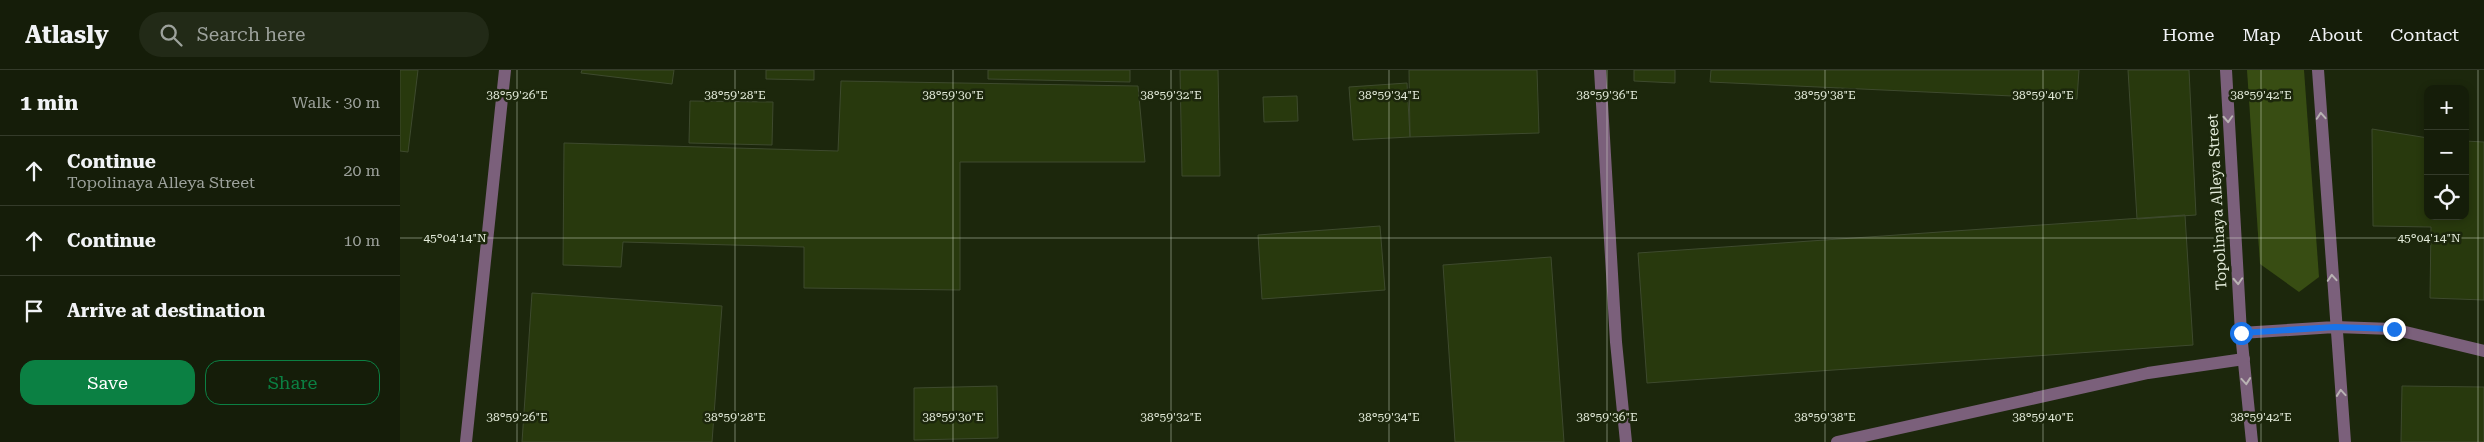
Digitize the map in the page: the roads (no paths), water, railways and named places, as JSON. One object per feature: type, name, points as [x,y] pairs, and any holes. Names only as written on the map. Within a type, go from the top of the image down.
[{"type":"street","points":[[466,442],[506,70]]},
{"type":"street","points":[[1600,70],[1616,342],[1626,442]]},
{"type":"street","name":"Topolinaya Alleya Street","points":[[2226,70],[2241,333],[2252,442]]},
{"type":"street","points":[[2318,70],[2335,327],[2345,442]]},
{"type":"street","points":[[2241,333],[2335,327],[2394,329],[2484,351]]},
{"type":"street","points":[[1837,442],[2148,373],[2244,359]]}]
